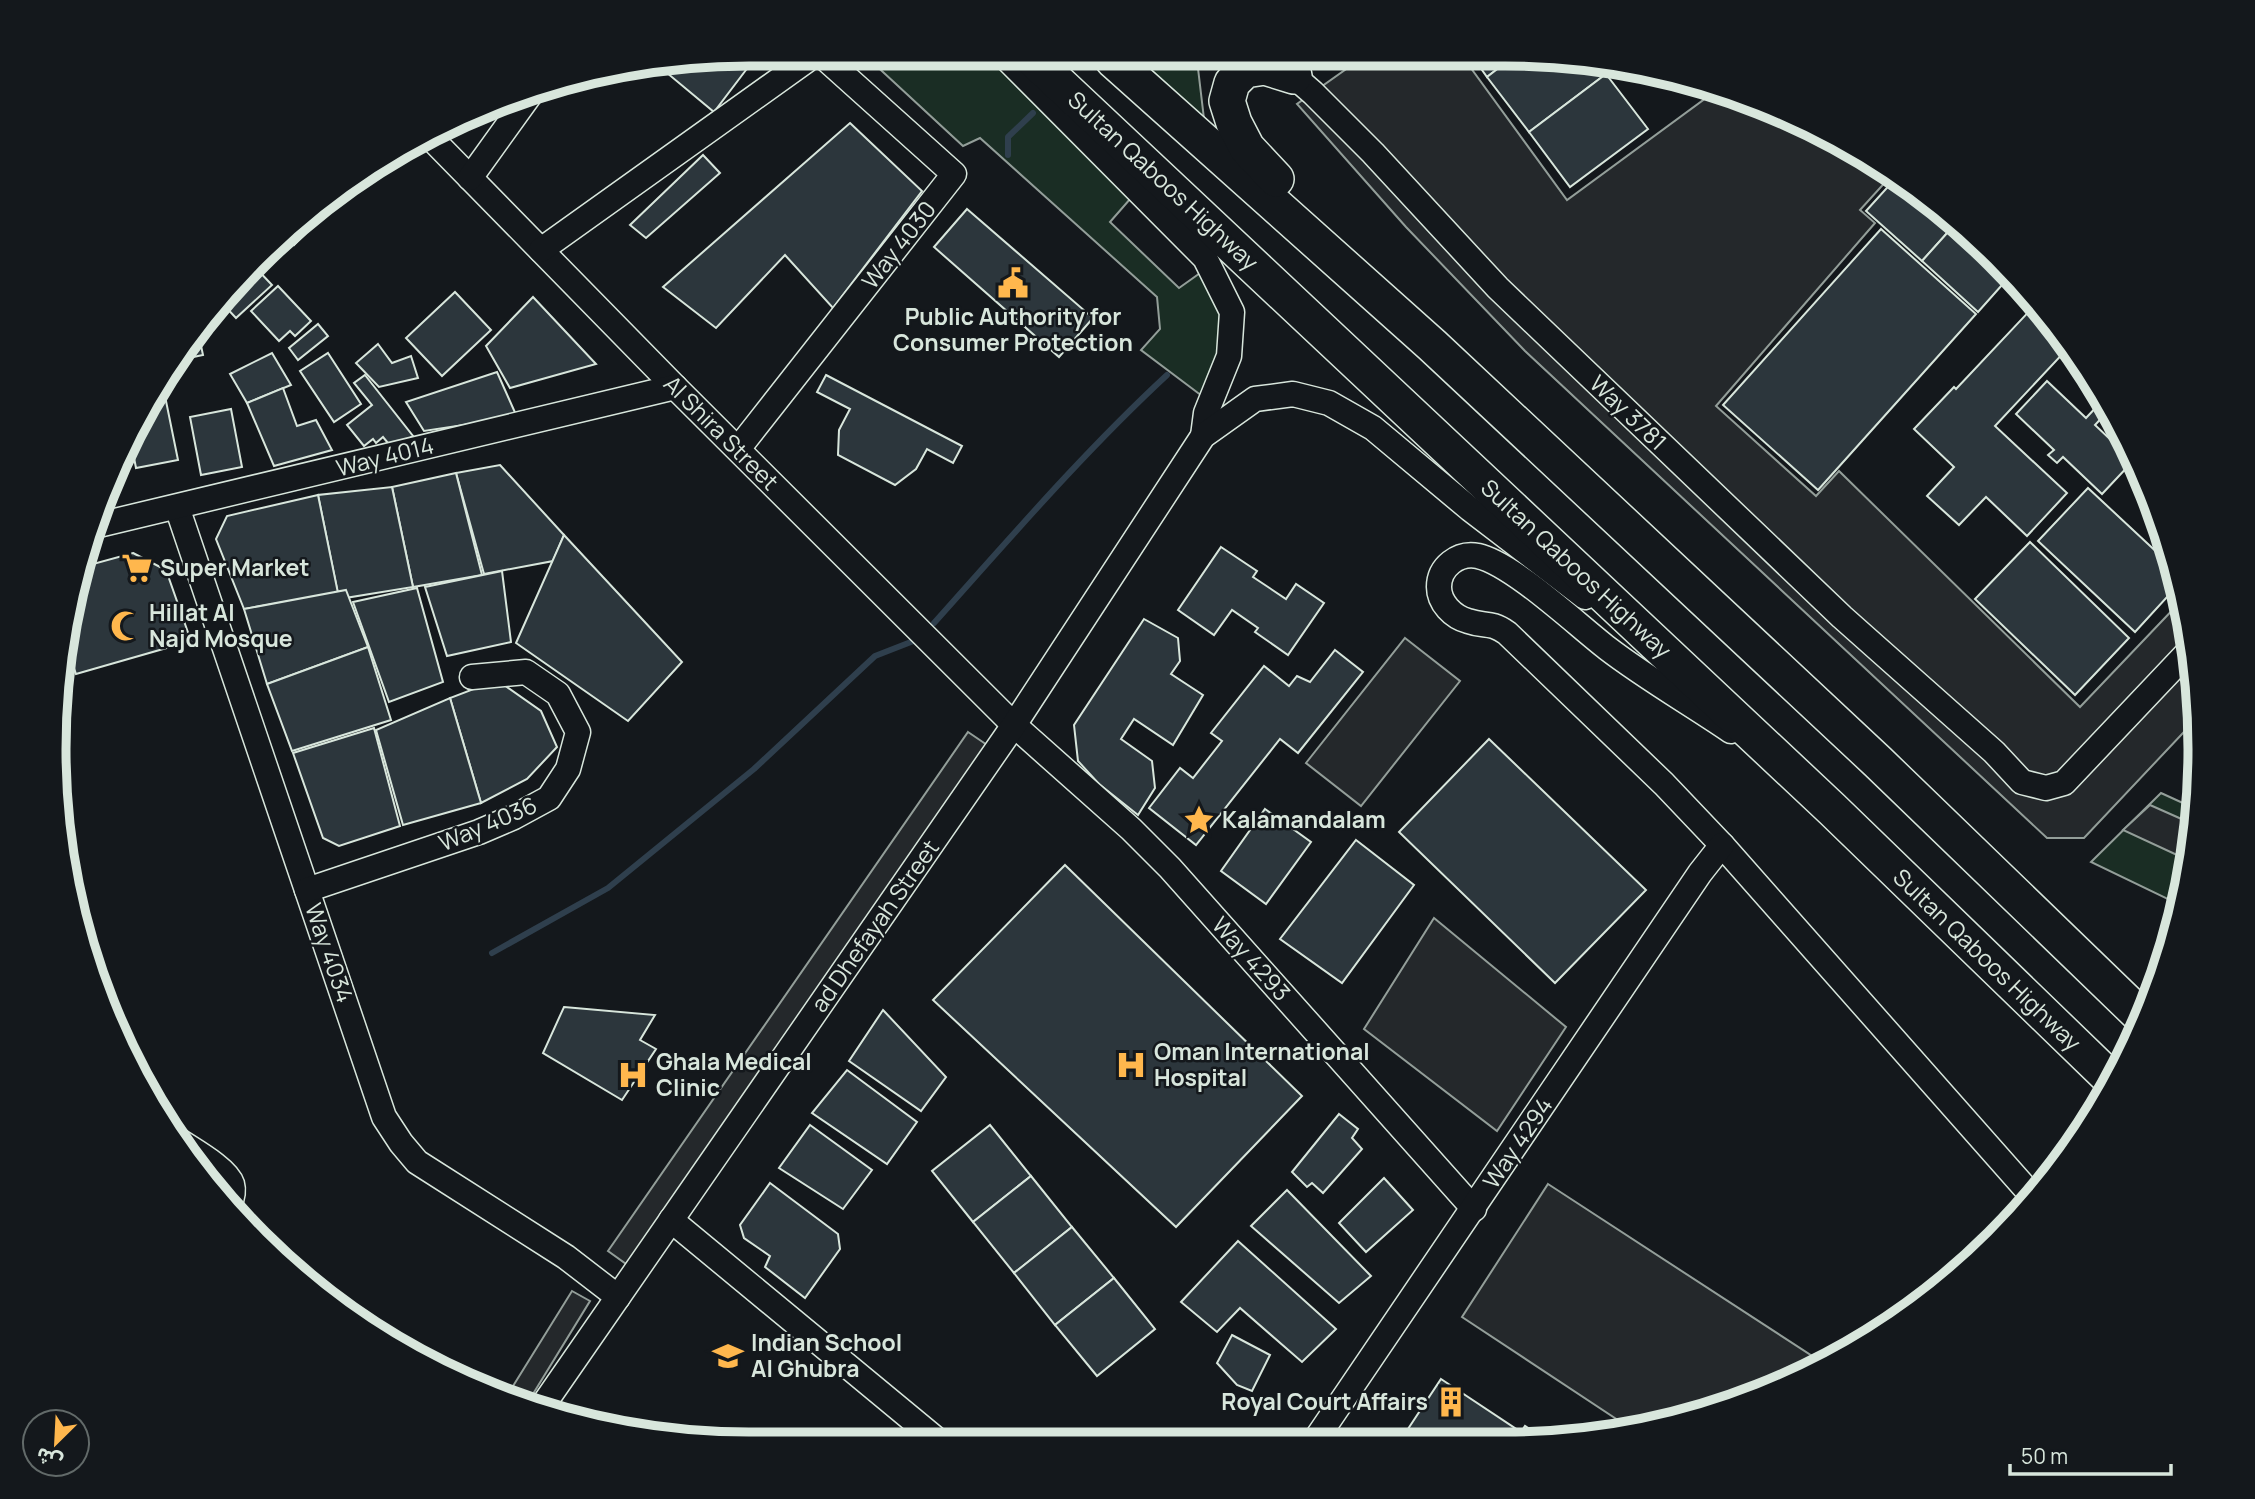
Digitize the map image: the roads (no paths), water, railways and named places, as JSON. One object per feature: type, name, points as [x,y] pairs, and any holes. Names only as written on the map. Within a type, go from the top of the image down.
[{"type":"highway","name":"Sultan Qaboos Highway","points":[[1040,66],[1791,771],[2106,1074]]},
{"type":"highway","points":[[1121,66],[1432,345],[1878,762],[2137,1012]]},
{"type":"highway","points":[[1221,66],[1227,101],[1234,123],[1247,148],[1432,345]]},
{"type":"highway","points":[[1227,101],[1232,83],[1244,70],[1285,68]]},
{"type":"street","points":[[541,250],[799,66]]},
{"type":"street","name":"Way 4030","points":[[738,449],[954,174],[834,66]]},
{"type":"street","points":[[1013,66],[1205,258],[1231,312],[1229,356],[1206,413],[1203,436]]},
{"type":"street","name":"Way 3781","points":[[1285,68],[1373,153],[1498,288],[1842,617],[1994,752],[2027,769],[2045,774],[2061,770],[2089,755],[2183,658]]},
{"type":"street","points":[[470,178],[522,106]]},
{"type":"street","name":"Al Shira Street","points":[[436,143],[675,387],[1014,725]]},
{"type":"street","name":"Way 4014","points":[[105,523],[675,387]]},
{"type":"street","points":[[1203,436],[1255,399],[1293,394],[1329,404],[1373,428],[1469,509],[1692,678]]},
{"type":"street","name":"ad Dhefayah Street","points":[[546,1401],[1014,725],[1203,436]]},
{"type":"street","name":"Way 4034","points":[[177,507],[384,1117],[417,1162],[566,1257],[618,1297]]},
{"type":"street","points":[[1791,771],[1610,650],[1501,564],[1476,555],[1458,557],[1442,570],[1438,585],[1440,598],[1451,612],[1468,621],[1496,625],[1507,633],[1664,784],[1722,845],[2027,1190]]},
{"type":"street","name":"Way 4036","points":[[307,890],[479,832],[549,798],[568,769],[578,732],[558,694],[526,672],[472,677]]},
{"type":"street","name":"Way 4293","points":[[1014,725],[1131,829],[1170,868],[1474,1209]]},
{"type":"street","name":"Way 4294","points":[[1321,1432],[1700,873],[1722,845]]},
{"type":"street","points":[[202,1156],[223,1171],[232,1183],[233,1196]]},
{"type":"street","points":[[671,1220],[927,1432]]},
{"type":"waterway","points":[[1008,155],[1008,137],[1033,113]]},
{"type":"waterway","points":[[934,623],[1077,465],[1167,375]]},
{"type":"waterway","points":[[492,953],[608,888],[754,769],[875,656],[916,640]]},
{"type":"place","name":"Public Authority for Consumer Protection","points":[[1013,283]]},
{"type":"place","name":"Super Market","points":[[137,568]]},
{"type":"place","name":"Hillat Al Najd Mosque","points":[[126,626]]},
{"type":"place","name":"Kalamandalam","points":[[1199,820]]},
{"type":"place","name":"Oman International Hospital","points":[[1131,1065]]},
{"type":"place","name":"Ghala Medical Clinic","points":[[633,1075]]},
{"type":"place","name":"Indian School Al Ghubra","points":[[728,1356]]},
{"type":"place","name":"Royal Court Affairs","points":[[1451,1402]]}]
